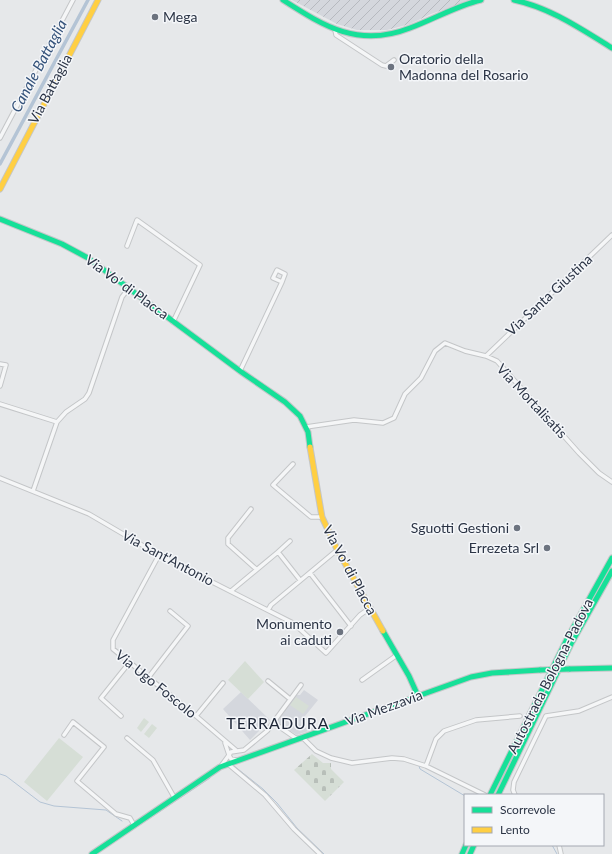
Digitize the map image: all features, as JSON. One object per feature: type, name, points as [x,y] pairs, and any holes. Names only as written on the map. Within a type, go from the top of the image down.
[{"type":"main road","name":"Via Battaglia","points":[[0,189],[98,0]]},
{"type":"main road","points":[[283,0],[317,22],[335,30],[358,35],[395,33],[410,29],[469,2],[481,0]]},
{"type":"main road","points":[[514,0],[530,3],[545,10],[612,48]]},
{"type":"main road","name":"Via Vo' di Placca","points":[[1,221],[75,250],[294,409],[307,430],[322,517],[337,550],[409,676],[418,696]]},
{"type":"main road","name":"Autostrada Bologna-Padova","points":[[490,794],[567,639],[612,558]]},
{"type":"main road","name":"Autostrada Bologna-Padova","points":[[498,794],[572,642],[612,571]]},
{"type":"main road","name":"Via Mezzavia","points":[[92,854],[220,767],[238,760],[481,675],[540,670],[612,668]]},
{"type":"street","points":[[0,138],[74,0]]},
{"type":"street","points":[[335,30],[336,35],[382,65],[386,66],[394,60]]},
{"type":"street","points":[[127,246],[137,220],[200,265],[173,322]]},
{"type":"street","name":"Via Santa Giustina","points":[[486,356],[612,235]]},
{"type":"street","points":[[240,371],[282,282]]},
{"type":"street","points":[[33,490],[57,422],[66,412],[85,399],[89,392],[122,297],[129,288]]},
{"type":"street","name":"Via Mortalisatis","points":[[307,430],[315,427],[354,420],[383,423],[391,421],[394,418],[405,394],[421,378],[435,350],[442,344],[447,343],[466,351],[486,356],[503,367],[584,458],[599,473],[612,482]]},
{"type":"street","points":[[0,364],[6,366],[0,386]]},
{"type":"street","points":[[0,404],[57,422]]},
{"type":"street","points":[[293,464],[273,485],[310,517],[322,517]]},
{"type":"street","name":"Via Sant'Antonio","points":[[0,478],[33,490],[89,514],[159,555],[293,622],[326,653],[351,626]]},
{"type":"street","points":[[251,509],[228,538],[228,544],[256,569]]},
{"type":"street","points":[[231,591],[290,541]]},
{"type":"street","points":[[268,610],[271,605],[337,550]]},
{"type":"street","points":[[278,552],[300,580]]},
{"type":"street","name":"Via Ugo Foscolo","points":[[159,555],[112,644],[112,650],[196,716],[237,751]]},
{"type":"street","points":[[310,573],[351,626],[370,608]]},
{"type":"street","points":[[148,678],[188,626],[170,612]]},
{"type":"street","points":[[362,680],[397,655]]},
{"type":"street","points":[[121,716],[101,698],[129,663]]},
{"type":"street","points":[[268,681],[290,699]]},
{"type":"street","points":[[196,716],[223,683]]},
{"type":"street","points":[[220,767],[231,752],[244,750],[267,731],[301,685]]},
{"type":"street","points":[[515,794],[513,790],[514,782],[546,716],[579,711],[612,697]]},
{"type":"street","points":[[426,766],[436,739],[444,731],[476,720],[520,716]]},
{"type":"street","points":[[64,735],[73,722],[104,747],[77,781],[116,814],[130,818],[134,825]]},
{"type":"street","points":[[274,723],[300,738],[316,751],[343,762],[398,758],[426,766],[483,794]]},
{"type":"street","points":[[127,738],[153,760],[174,797]]},
{"type":"street","points":[[225,742],[229,755],[233,760],[238,760]]},
{"type":"street","points":[[228,764],[265,794],[294,829],[320,854]]},
{"type":"shaded area","points":[[292,0],[471,0],[431,14],[410,24],[387,30],[357,30],[337,24]]},
{"type":"shaded area","points":[[304,690],[318,700],[301,721],[307,730],[320,725],[320,727],[297,735],[276,722],[296,695],[300,695]]},
{"type":"shaded area","points":[[241,692],[270,720],[250,740],[223,709]]},
{"type":"green space","points":[[245,661],[264,682],[248,699],[228,680]]},
{"type":"green space","points":[[296,697],[309,706],[303,714],[290,705]]},
{"type":"green space","points":[[144,718],[149,722],[141,732],[137,728]]},
{"type":"green space","points":[[152,724],[157,728],[149,738],[144,734]]},
{"type":"green space","points":[[59,738],[83,757],[47,801],[24,782]]},
{"type":"green space","points":[[312,754],[323,763],[331,763],[331,769],[344,782],[325,801],[294,770]]},
{"type":"waterway","name":"Canale Battaglia","points":[[0,164],[88,0]]},
{"type":"waterway","points":[[234,766],[263,789],[277,803],[297,828],[324,854]]},
{"type":"waterway","points":[[419,766],[420,769],[464,795]]},
{"type":"waterway","points":[[0,774],[6,776],[40,802],[54,806],[106,810],[122,821]]},
{"type":"waterway","points":[[132,830],[210,778]]},
{"type":"waterway","points":[[553,846],[557,854]]},
{"type":"traffic: fast","points":[[283,0],[313,19],[343,32],[375,36],[392,34],[410,28],[454,9],[481,0]]},
{"type":"traffic: fast","points":[[514,0],[541,8],[612,48]]},
{"type":"traffic: fast","points":[[0,219],[62,244],[88,258],[240,371],[285,402],[300,416],[308,432],[310,447]]},
{"type":"traffic: fast","points":[[490,794],[567,639],[612,558]]},
{"type":"traffic: fast","points":[[498,794],[572,642],[612,571]]},
{"type":"traffic: fast","points":[[383,631],[409,676],[418,696]]},
{"type":"traffic: fast","points":[[569,669],[612,668]]},
{"type":"traffic: fast","points":[[540,670],[569,669]]},
{"type":"traffic: fast","points":[[92,854],[220,767],[471,677],[492,673],[540,670]]},
{"type":"traffic: fast","points":[[462,854],[466,846]]},
{"type":"traffic: fast","points":[[470,854],[474,846]]},
{"type":"traffic: slow","points":[[0,189],[98,0]]},
{"type":"traffic: slow","points":[[310,447],[322,517],[336,547],[383,631]]},
{"type":"place","name":"Mega","points":[[155,17]]},
{"type":"place","name":"Oratorio della Madonna del Rosario","points":[[391,67]]},
{"type":"place","name":"Sguotti Gestioni","points":[[517,528]]},
{"type":"place","name":"Errezeta Srl","points":[[547,548]]},
{"type":"place","name":"Monumento ai caduti","points":[[340,632]]},
{"type":"district","name":"TERRADURA","points":[[278,723]]}]
